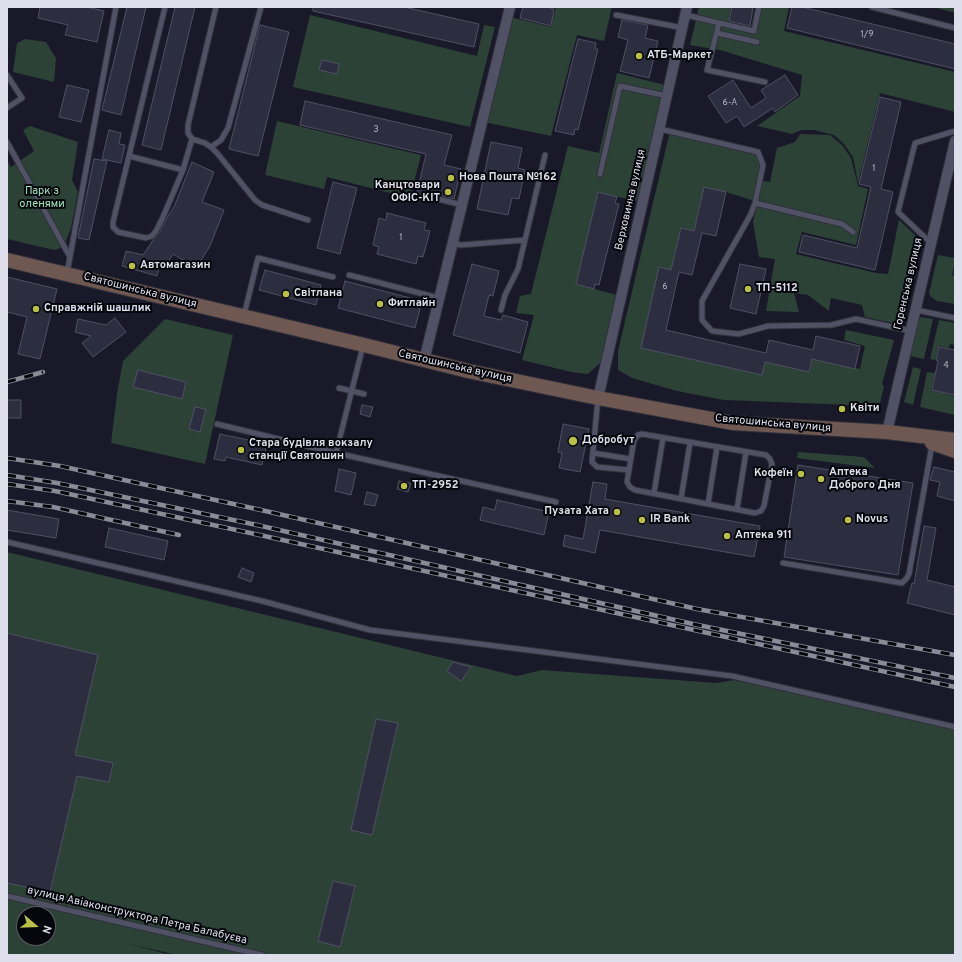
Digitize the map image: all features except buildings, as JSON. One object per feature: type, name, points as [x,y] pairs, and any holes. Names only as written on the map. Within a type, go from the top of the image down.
[{"type":"main road","name":"Святошинська вулиця","points":[[7,260],[364,345],[468,372],[598,398],[733,423],[887,432],[955,440]]},
{"type":"main road","name":"Святошинська вулиця","points":[[909,435],[955,451]]},
{"type":"street","points":[[424,361],[510,7]]},
{"type":"street","name":"Верховинна вулиця","points":[[598,398],[686,11]]},
{"type":"street","name":"Горенська вулиця","points":[[887,432],[955,141]]},
{"type":"lane","points":[[67,274],[116,7]]},
{"type":"lane","points":[[165,7],[113,222],[113,227],[118,232],[146,238],[152,236],[156,231],[183,170],[192,139]]},
{"type":"lane","points":[[216,7],[188,125],[188,133],[192,139],[205,143],[211,147],[255,200],[270,209],[308,220]]},
{"type":"lane","points":[[211,147],[221,140],[228,128],[261,7]]},
{"type":"lane","points":[[686,11],[720,23],[754,31],[759,7]]},
{"type":"lane","points":[[872,7],[955,28]]},
{"type":"lane","points":[[616,15],[683,28]]},
{"type":"lane","points":[[720,23],[707,70],[765,82]]},
{"type":"lane","points":[[717,33],[757,42]]},
{"type":"lane","points":[[7,75],[22,98],[7,108]]},
{"type":"lane","points":[[600,174],[620,86],[667,96]]},
{"type":"lane","points":[[660,129],[758,152],[763,165],[755,203],[751,214],[702,301],[702,320],[712,330],[739,334],[768,326],[831,325],[856,319],[911,331]]},
{"type":"lane","points":[[931,243],[898,212],[915,143],[955,131]]},
{"type":"lane","points":[[7,142],[70,257]]},
{"type":"lane","points":[[501,310],[505,295],[518,269],[545,155]]},
{"type":"lane","points":[[129,156],[183,170]]},
{"type":"lane","points":[[430,197],[462,205]]},
{"type":"lane","points":[[755,203],[842,224],[853,232]]},
{"type":"lane","points":[[453,243],[461,245],[526,240]]},
{"type":"lane","points":[[243,316],[258,258],[333,277]]},
{"type":"lane","points":[[349,275],[439,298]]},
{"type":"lane","points":[[916,310],[955,318]]},
{"type":"lane","points":[[336,453],[364,345]]},
{"type":"lane","points":[[339,388],[364,394]]},
{"type":"lane","points":[[598,398],[592,462],[597,467],[629,470]]},
{"type":"lane","points":[[217,424],[336,453],[556,502]]},
{"type":"lane","points":[[642,434],[690,442],[766,455],[772,464],[764,506],[761,511],[755,513],[635,490],[630,487],[627,482],[634,440],[638,435],[642,434]]},
{"type":"lane","points":[[654,493],[663,438]]},
{"type":"lane","points":[[680,498],[690,442]]},
{"type":"lane","points":[[783,563],[902,583],[909,574],[932,443]]},
{"type":"lane","points":[[708,504],[717,447]]},
{"type":"lane","points":[[737,509],[746,452]]},
{"type":"lane","points":[[593,453],[631,459]]},
{"type":"lane","points":[[7,542],[262,601],[370,630],[732,676],[955,726]]},
{"type":"lane","name":"вулиця Авіаконструктора Петра Балабуєва","points":[[7,896],[262,955]]},
{"type":"green space","points":[[556,7],[612,7],[604,41],[577,35],[551,136],[484,122],[510,17],[551,27]]},
{"type":"green space","points":[[699,7],[731,7],[728,24],[751,29],[755,7],[789,7],[784,31],[955,72],[955,112],[880,93],[858,183],[853,157],[844,144],[834,135],[814,130],[801,130],[792,134],[757,126],[800,96],[802,75],[720,50],[690,45]]},
{"type":"green space","points":[[933,7],[955,7],[955,13]]},
{"type":"green space","points":[[310,15],[477,56],[484,25],[495,27],[470,127],[293,87]]},
{"type":"green space","points":[[25,39],[46,42],[56,58],[54,82],[13,72],[17,43]]},
{"type":"green space","points":[[617,73],[665,85],[638,201],[598,193],[576,284],[617,295],[601,362],[588,374],[571,372],[522,360],[534,315],[516,313],[520,296],[531,294],[568,146],[599,153]]},
{"type":"green space","points":[[277,121],[421,155],[410,198],[327,177],[324,189],[265,175]]},
{"type":"green space","name":"Парк з оленями","points":[[30,126],[78,142],[72,180],[78,192],[71,228],[66,241],[61,248],[54,250],[7,239],[7,160],[11,167],[34,151],[23,130]]},
{"type":"green space","points":[[670,131],[758,152],[763,165],[755,201],[726,192],[694,231],[681,228],[671,270],[659,268],[641,348],[762,375],[765,362],[812,359],[860,369],[865,346],[844,340],[846,330],[894,340],[882,384],[884,386],[878,411],[876,406],[724,400],[677,391],[632,378],[618,370],[618,351]]},
{"type":"green space","points":[[800,134],[830,135],[842,145],[851,158],[858,186],[868,189],[856,245],[802,232],[796,254],[876,273],[888,274],[899,220],[918,238],[897,324],[865,317],[862,305],[831,298],[829,311],[808,295],[794,293],[799,312],[766,311],[775,259],[759,257],[753,222],[763,181],[770,182],[777,148],[795,142]]},
{"type":"green space","points":[[938,255],[955,258],[952,275],[955,276],[955,304],[937,301],[931,297],[929,293]]},
{"type":"green space","points":[[921,317],[933,319],[924,359],[910,356],[918,319]]},
{"type":"green space","points":[[165,319],[233,335],[205,464],[111,443],[123,361]]},
{"type":"green space","points":[[939,320],[955,323],[955,345],[950,344],[949,348],[939,346],[935,360],[930,359]]},
{"type":"green space","points":[[913,367],[921,369],[913,405],[904,402]]},
{"type":"green space","points":[[927,372],[935,373],[931,390],[955,396],[955,415],[920,407]]},
{"type":"green space","points":[[798,452],[864,457],[875,468],[797,458]]},
{"type":"green space","points":[[7,552],[517,676],[542,670],[716,683],[734,680],[955,729],[955,955],[177,955],[125,943],[171,955],[7,955]]},
{"type":"railway","points":[[7,382],[43,372]]},
{"type":"railway","points":[[7,458],[60,466],[697,609],[955,655]]},
{"type":"railway","points":[[7,475],[57,483],[257,525],[693,624],[955,678]]},
{"type":"railway","points":[[7,484],[55,491],[955,687]]},
{"type":"railway","points":[[7,501],[53,507],[179,535]]},
{"type":"place","name":"АТБ-Маркет","points":[[639,56]]},
{"type":"place","name":"Нова Пошта №162","points":[[451,178]]},
{"type":"place","name":"Канцтовари ОФІС-КІТ","points":[[448,192]]},
{"type":"place","name":"Автомагазин","points":[[132,266]]},
{"type":"place","name":"ТП-5112","points":[[748,289]]},
{"type":"place","name":"Світлана","points":[[286,294]]},
{"type":"place","name":"Фитлайн","points":[[380,304]]},
{"type":"place","name":"Справжній шашлик","points":[[36,309]]},
{"type":"place","name":"Квіти","points":[[842,409]]},
{"type":"place","name":"Добробут","points":[[573,441]]},
{"type":"place","name":"Стара будівля вокзалу станції Святошин","points":[[241,450]]},
{"type":"place","name":"Кофеїн","points":[[801,474]]},
{"type":"place","name":"Аптека Доброго Дня","points":[[821,479]]},
{"type":"place","name":"ТП-2952","points":[[404,486]]},
{"type":"place","name":"Пузата Хата","points":[[617,512]]},
{"type":"place","name":"IR Bank","points":[[642,520]]},
{"type":"place","name":"Novus","points":[[848,520]]},
{"type":"place","name":"Аптека 911","points":[[727,536]]}]
